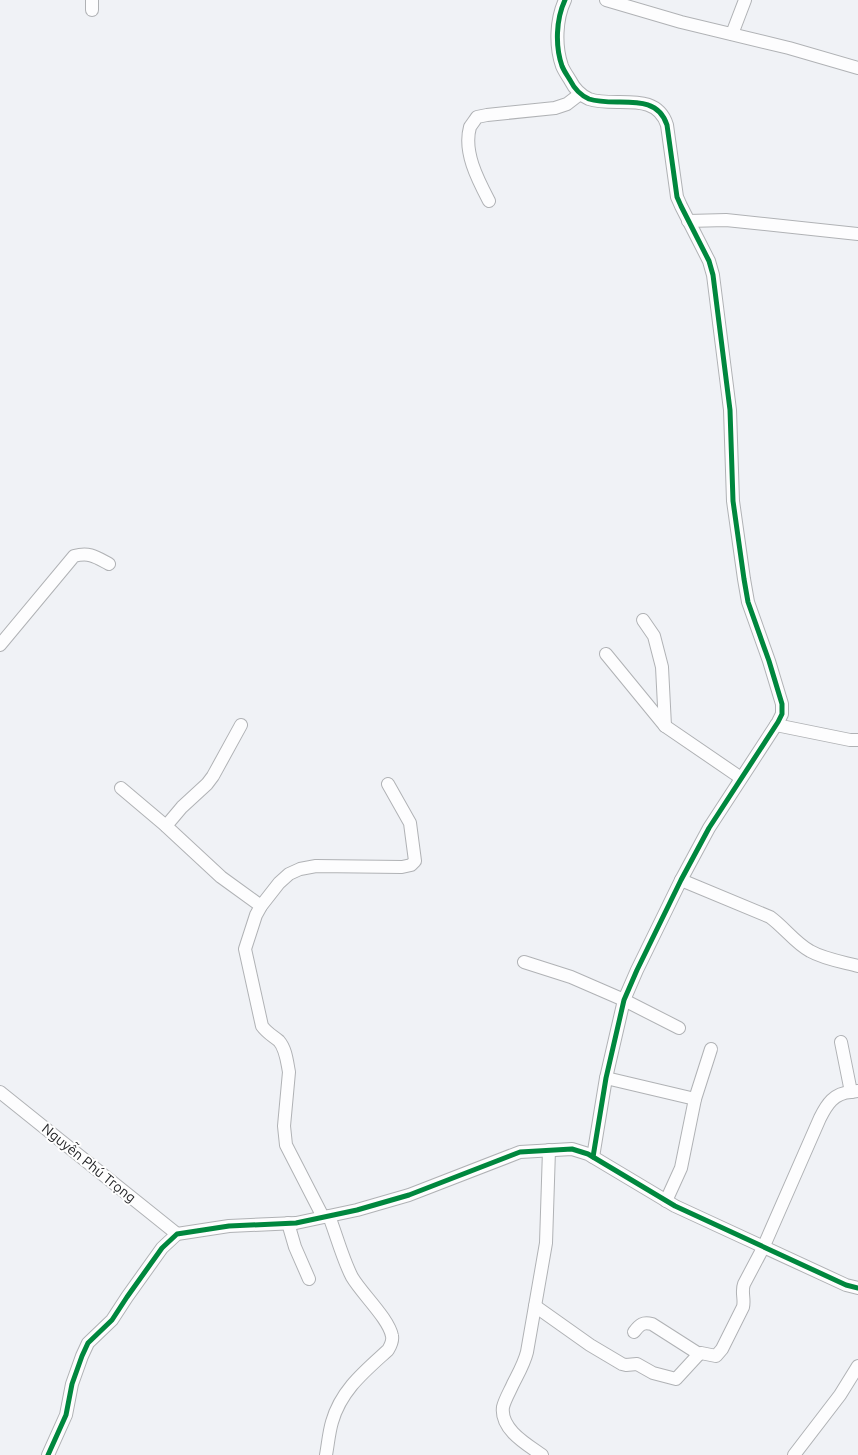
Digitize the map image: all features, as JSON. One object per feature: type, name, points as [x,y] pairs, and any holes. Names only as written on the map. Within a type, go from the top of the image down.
[{"type":"street","points":[[566,0],[561,9],[558,26],[558,52],[562,66],[572,84],[580,94],[589,99],[638,103],[658,109],[664,117],[667,126],[678,197],[688,221],[709,261],[713,275],[730,410],[733,501],[748,602],[769,661],[782,704],[782,714],[776,726],[709,828],[637,970],[624,1000],[606,1078],[593,1157]]},
{"type":"street","points":[[606,0],[681,22],[789,48],[858,68]]},
{"type":"street","points":[[732,34],[745,0]]},
{"type":"street","points":[[489,201],[474,172],[469,143],[470,126],[477,117],[555,108],[567,104],[580,94]]},
{"type":"street","points":[[688,221],[726,220],[858,234]]},
{"type":"street","points":[[0,645],[74,556],[86,554],[93,555],[109,564]]},
{"type":"street","points":[[644,620],[654,636],[662,667],[665,726]]},
{"type":"street","points":[[606,654],[665,726],[741,778]]},
{"type":"street","points":[[166,826],[182,807],[208,784],[241,725]]},
{"type":"street","points":[[776,726],[850,740],[858,740]]},
{"type":"street","points":[[326,1455],[332,1422],[337,1407],[345,1392],[353,1382],[388,1350],[392,1344],[392,1335],[384,1319],[361,1291],[352,1276],[326,1217],[286,1145],[284,1126],[289,1072],[283,1046],[266,1032],[262,1026],[245,949],[256,915],[261,906],[279,883],[289,874],[300,869],[316,866],[402,867],[411,865],[414,861],[415,855],[410,823],[388,784]]},
{"type":"street","points":[[121,788],[166,826],[221,877],[261,906]]},
{"type":"street","points":[[682,880],[770,917],[780,923],[803,947],[811,952],[858,966]]},
{"type":"street","points":[[524,962],[565,974],[624,1000],[679,1028]]},
{"type":"street","points":[[634,1332],[639,1325],[645,1323],[652,1324],[699,1354],[701,1353],[716,1356],[722,1349],[743,1307],[744,1303],[742,1288],[763,1248],[825,1109],[831,1100],[839,1094],[854,1091],[841,1042]]},
{"type":"street","points":[[666,1201],[681,1168],[695,1099],[711,1049]]},
{"type":"street","points":[[606,1078],[695,1099]]},
{"type":"street","name":"Nguyễn Phú Trọng","points":[[0,1092],[177,1234]]},
{"type":"street","points":[[48,1455],[66,1415],[72,1384],[88,1343],[112,1320],[127,1296],[162,1248],[177,1234],[229,1226],[296,1223],[357,1210],[409,1195],[520,1152],[572,1149],[588,1154],[666,1201],[763,1248],[846,1285],[858,1288]]},
{"type":"street","points":[[541,1455],[514,1434],[507,1426],[503,1416],[503,1406],[526,1357],[546,1244],[549,1150]]},
{"type":"street","points":[[288,1223],[295,1247],[309,1279]]},
{"type":"street","points":[[535,1306],[595,1348],[626,1365],[637,1364],[653,1373],[676,1379],[699,1354]]},
{"type":"street","points":[[794,1455],[840,1395],[858,1366]]},
{"type":"cycle path","points":[[565,0],[558,24],[558,50],[564,70],[575,88],[589,99],[644,104],[654,107],[662,114],[667,125],[677,197],[709,261],[713,275],[730,410],[733,501],[744,579],[748,602],[769,661],[782,704],[782,714],[778,722],[709,828],[681,880],[624,1000],[606,1078],[593,1157]]},
{"type":"cycle path","points":[[48,1455],[66,1415],[72,1384],[88,1343],[112,1320],[162,1248],[177,1234],[229,1226],[296,1223],[357,1210],[409,1195],[520,1152],[572,1149],[588,1154],[675,1206],[846,1285],[858,1288]]}]
